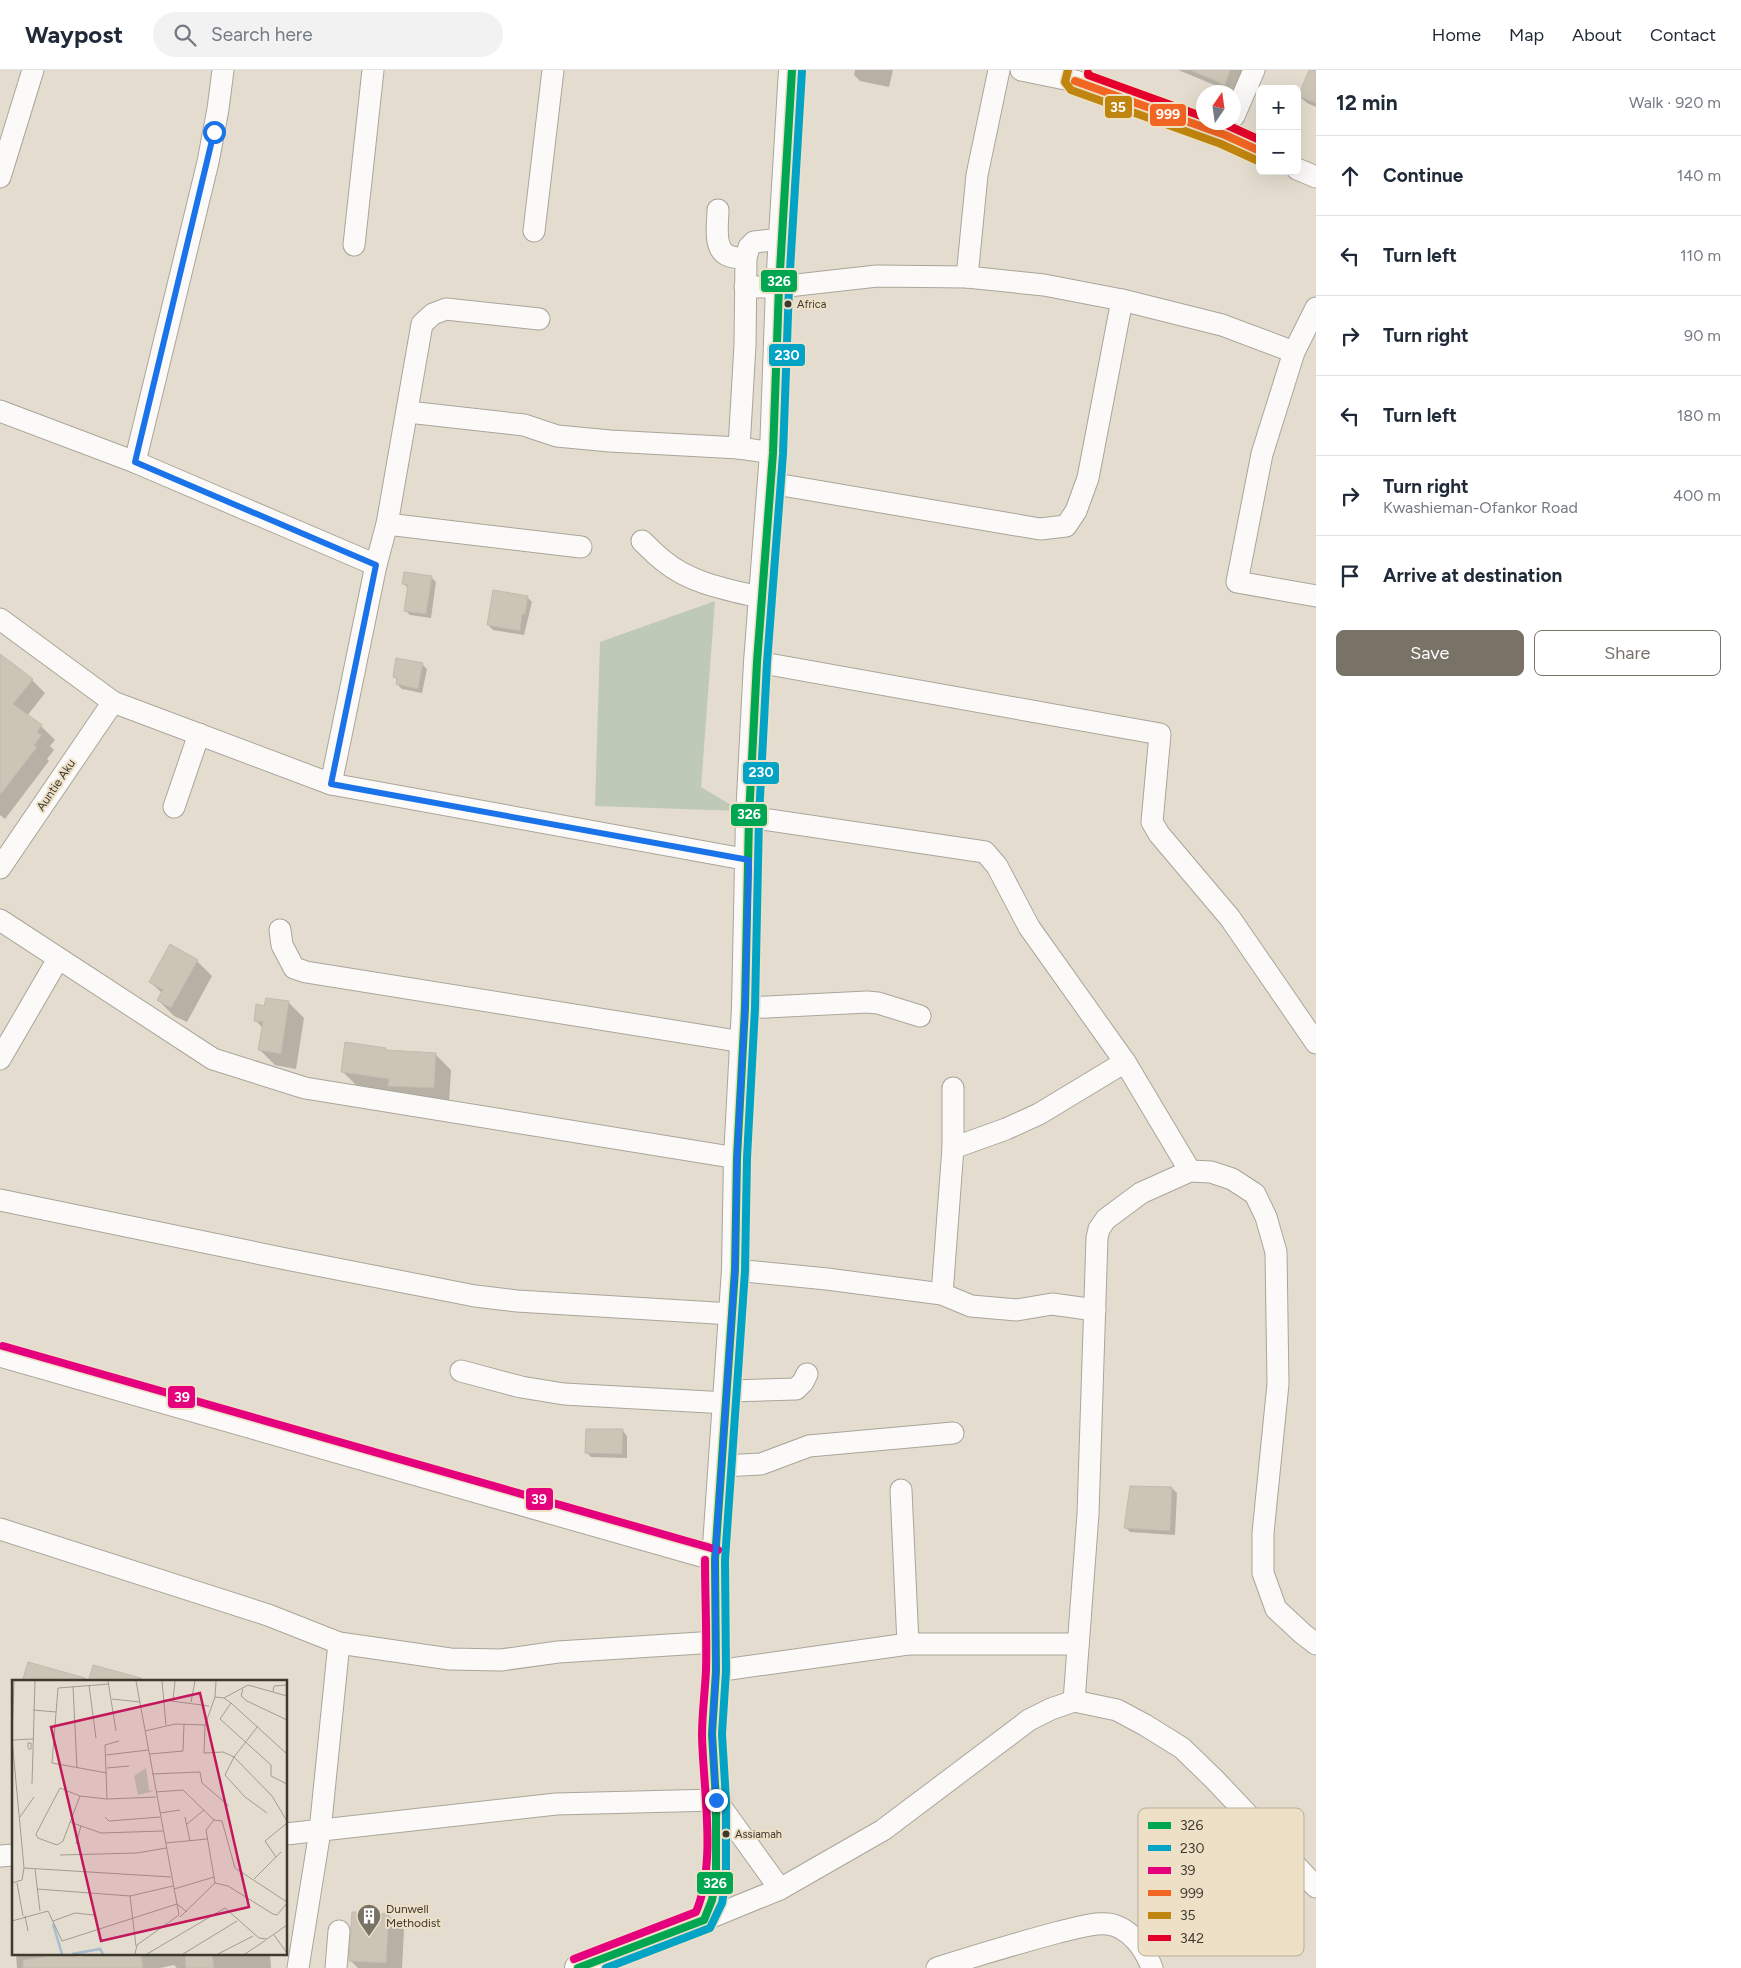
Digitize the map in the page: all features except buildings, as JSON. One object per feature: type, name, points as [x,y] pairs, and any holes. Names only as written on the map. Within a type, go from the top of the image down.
[{"type":"main road","points":[[578,1968],[704,1920],[712,1900],[716,1879],[716,1800],[712,1734],[716,1672],[715,1560],[735,1270],[737,1158],[745,1008],[749,816],[757,662],[772,453],[779,287],[792,70]]},
{"type":"street","points":[[0,178],[33,70]]},
{"type":"street","points":[[135,462],[208,162],[223,70]]},
{"type":"street","points":[[354,245],[373,70]]},
{"type":"street","points":[[534,231],[553,70]]},
{"type":"street","points":[[967,278],[977,175],[999,70]]},
{"type":"street","points":[[1021,70],[1077,75],[1196,113]]},
{"type":"street","points":[[1241,99],[1254,70]]},
{"type":"street","points":[[1237,130],[1256,147]]},
{"type":"street","points":[[1301,170],[1316,178]]},
{"type":"street","points":[[718,210],[718,243],[720,250],[728,256],[746,258]]},
{"type":"street","points":[[739,448],[745,346],[746,258],[749,248],[754,242],[782,239]]},
{"type":"street","points":[[745,287],[779,287],[877,276],[967,278],[1044,285],[1122,300],[1222,325],[1294,352]]},
{"type":"street","points":[[770,483],[1040,529],[1066,526],[1076,511],[1088,478],[1122,300]]},
{"type":"street","points":[[1316,308],[1294,352],[1262,454],[1237,582],[1316,596]]},
{"type":"street","points":[[331,784],[376,565],[387,524],[422,324],[433,314],[446,309],[539,319]]},
{"type":"street","points":[[745,346],[778,346]]},
{"type":"street","points":[[0,411],[135,462],[376,565]]},
{"type":"street","points":[[408,412],[524,425],[557,436],[610,441],[739,448],[772,453]]},
{"type":"street","points":[[387,524],[581,547]]},
{"type":"street","points":[[642,541],[666,563],[684,574],[717,587],[763,598]]},
{"type":"street","points":[[0,619],[113,702],[331,784],[749,860]]},
{"type":"street","points":[[757,662],[1160,734],[1152,822],[1158,834],[1230,918],[1316,1043]]},
{"type":"street","name":"Auntie Aku","points":[[0,868],[113,702]]},
{"type":"street","points":[[174,807],[199,734]]},
{"type":"street","points":[[749,816],[985,852],[997,866],[1029,927],[1125,1062],[1190,1171]]},
{"type":"street","points":[[0,920],[213,1059],[305,1088],[737,1158]]},
{"type":"street","points":[[280,930],[282,945],[294,968],[306,972],[743,1042]]},
{"type":"street","points":[[0,1059],[58,959]]},
{"type":"street","points":[[745,1008],[867,1002],[878,1003],[920,1016]]},
{"type":"street","points":[[953,1148],[1006,1129],[1039,1114],[1125,1062]]},
{"type":"street","points":[[942,1294],[953,1148],[953,1088]]},
{"type":"street","points":[[1074,1701],[1088,1514],[1097,1238],[1099,1230],[1106,1219],[1141,1193],[1190,1171],[1211,1172],[1232,1179],[1255,1194],[1266,1217],[1276,1252],[1278,1384],[1263,1533],[1263,1573],[1276,1608],[1302,1634],[1316,1644]]},
{"type":"street","points":[[0,1200],[475,1296],[517,1301],[732,1314]]},
{"type":"street","points":[[735,1270],[827,1279],[942,1294],[961,1303],[980,1307],[1017,1310],[1052,1304],[1095,1310]]},
{"type":"street","points":[[0,1356],[715,1560]]},
{"type":"street","points":[[461,1371],[521,1387],[564,1394],[727,1397],[796,1389],[803,1382],[807,1374]]},
{"type":"street","points":[[722,1466],[761,1464],[809,1446],[953,1433]]},
{"type":"street","points":[[901,1490],[908,1644]]},
{"type":"street","points":[[0,1529],[268,1615],[339,1643],[450,1659],[501,1660],[558,1652],[716,1642]]},
{"type":"street","points":[[298,1968],[320,1831],[339,1643]]},
{"type":"street","points":[[716,1672],[908,1644],[1078,1644]]},
{"type":"street","points":[[704,1920],[780,1889],[883,1830],[1029,1720],[1051,1709],[1074,1701],[1117,1710],[1182,1748],[1241,1808]]},
{"type":"street","points":[[288,1834],[556,1804],[716,1800],[780,1889]]},
{"type":"street","points":[[1304,1874],[1316,1887]]},
{"type":"street","points":[[937,1968],[1015,1943],[1087,1925],[1108,1924],[1129,1932],[1138,1944]]},
{"type":"street","points":[[336,1968],[339,1931]]},
{"type":"street","points":[[1147,1956],[1152,1968]]},
{"type":"green space","points":[[715,601],[701,787],[741,811],[595,806],[600,642]]},
{"type":"transit line","name":"326","points":[[578,1968],[704,1920],[712,1900],[716,1879],[716,1800],[712,1734],[716,1671],[715,1560],[735,1270],[737,1158],[745,1008],[749,817],[757,662],[773,453],[779,287],[792,70]]},
{"type":"transit line","name":"35","points":[[1068,70],[1065,82],[1071,90],[1221,144],[1256,160]]},
{"type":"transit line","name":"230","points":[[606,1968],[710,1928],[722,1903],[726,1880],[726,1800],[722,1734],[726,1671],[725,1560],[745,1271],[747,1158],[755,1008],[759,817],[767,663],[783,454],[789,287],[802,71]]},
{"type":"transit line","name":"342","points":[[1088,73],[1088,75],[1196,114]]},
{"type":"transit line","name":"999","points":[[1075,81],[1225,135],[1256,149]]},
{"type":"transit line","name":"342","points":[[1238,130],[1256,138]]},
{"type":"transit line","name":"39","points":[[3,1346],[718,1550]]},
{"type":"transit line","name":"39","points":[[574,1959],[696,1912],[706,1871],[707,1848],[702,1735],[706,1670],[705,1560]]},
{"type":"place","name":"Africa","points":[[788,304]]},
{"type":"place","name":"Assiamah","points":[[726,1834]]},
{"type":"place","name":"Dunwell Methodist","points":[[369,1937]]},
{"type":"route","points":[[214,132],[135,462],[376,565],[331,784],[749,860],[745,1008],[737,1158],[735,1270],[715,1560],[716,1672],[712,1734],[716,1800]]}]
